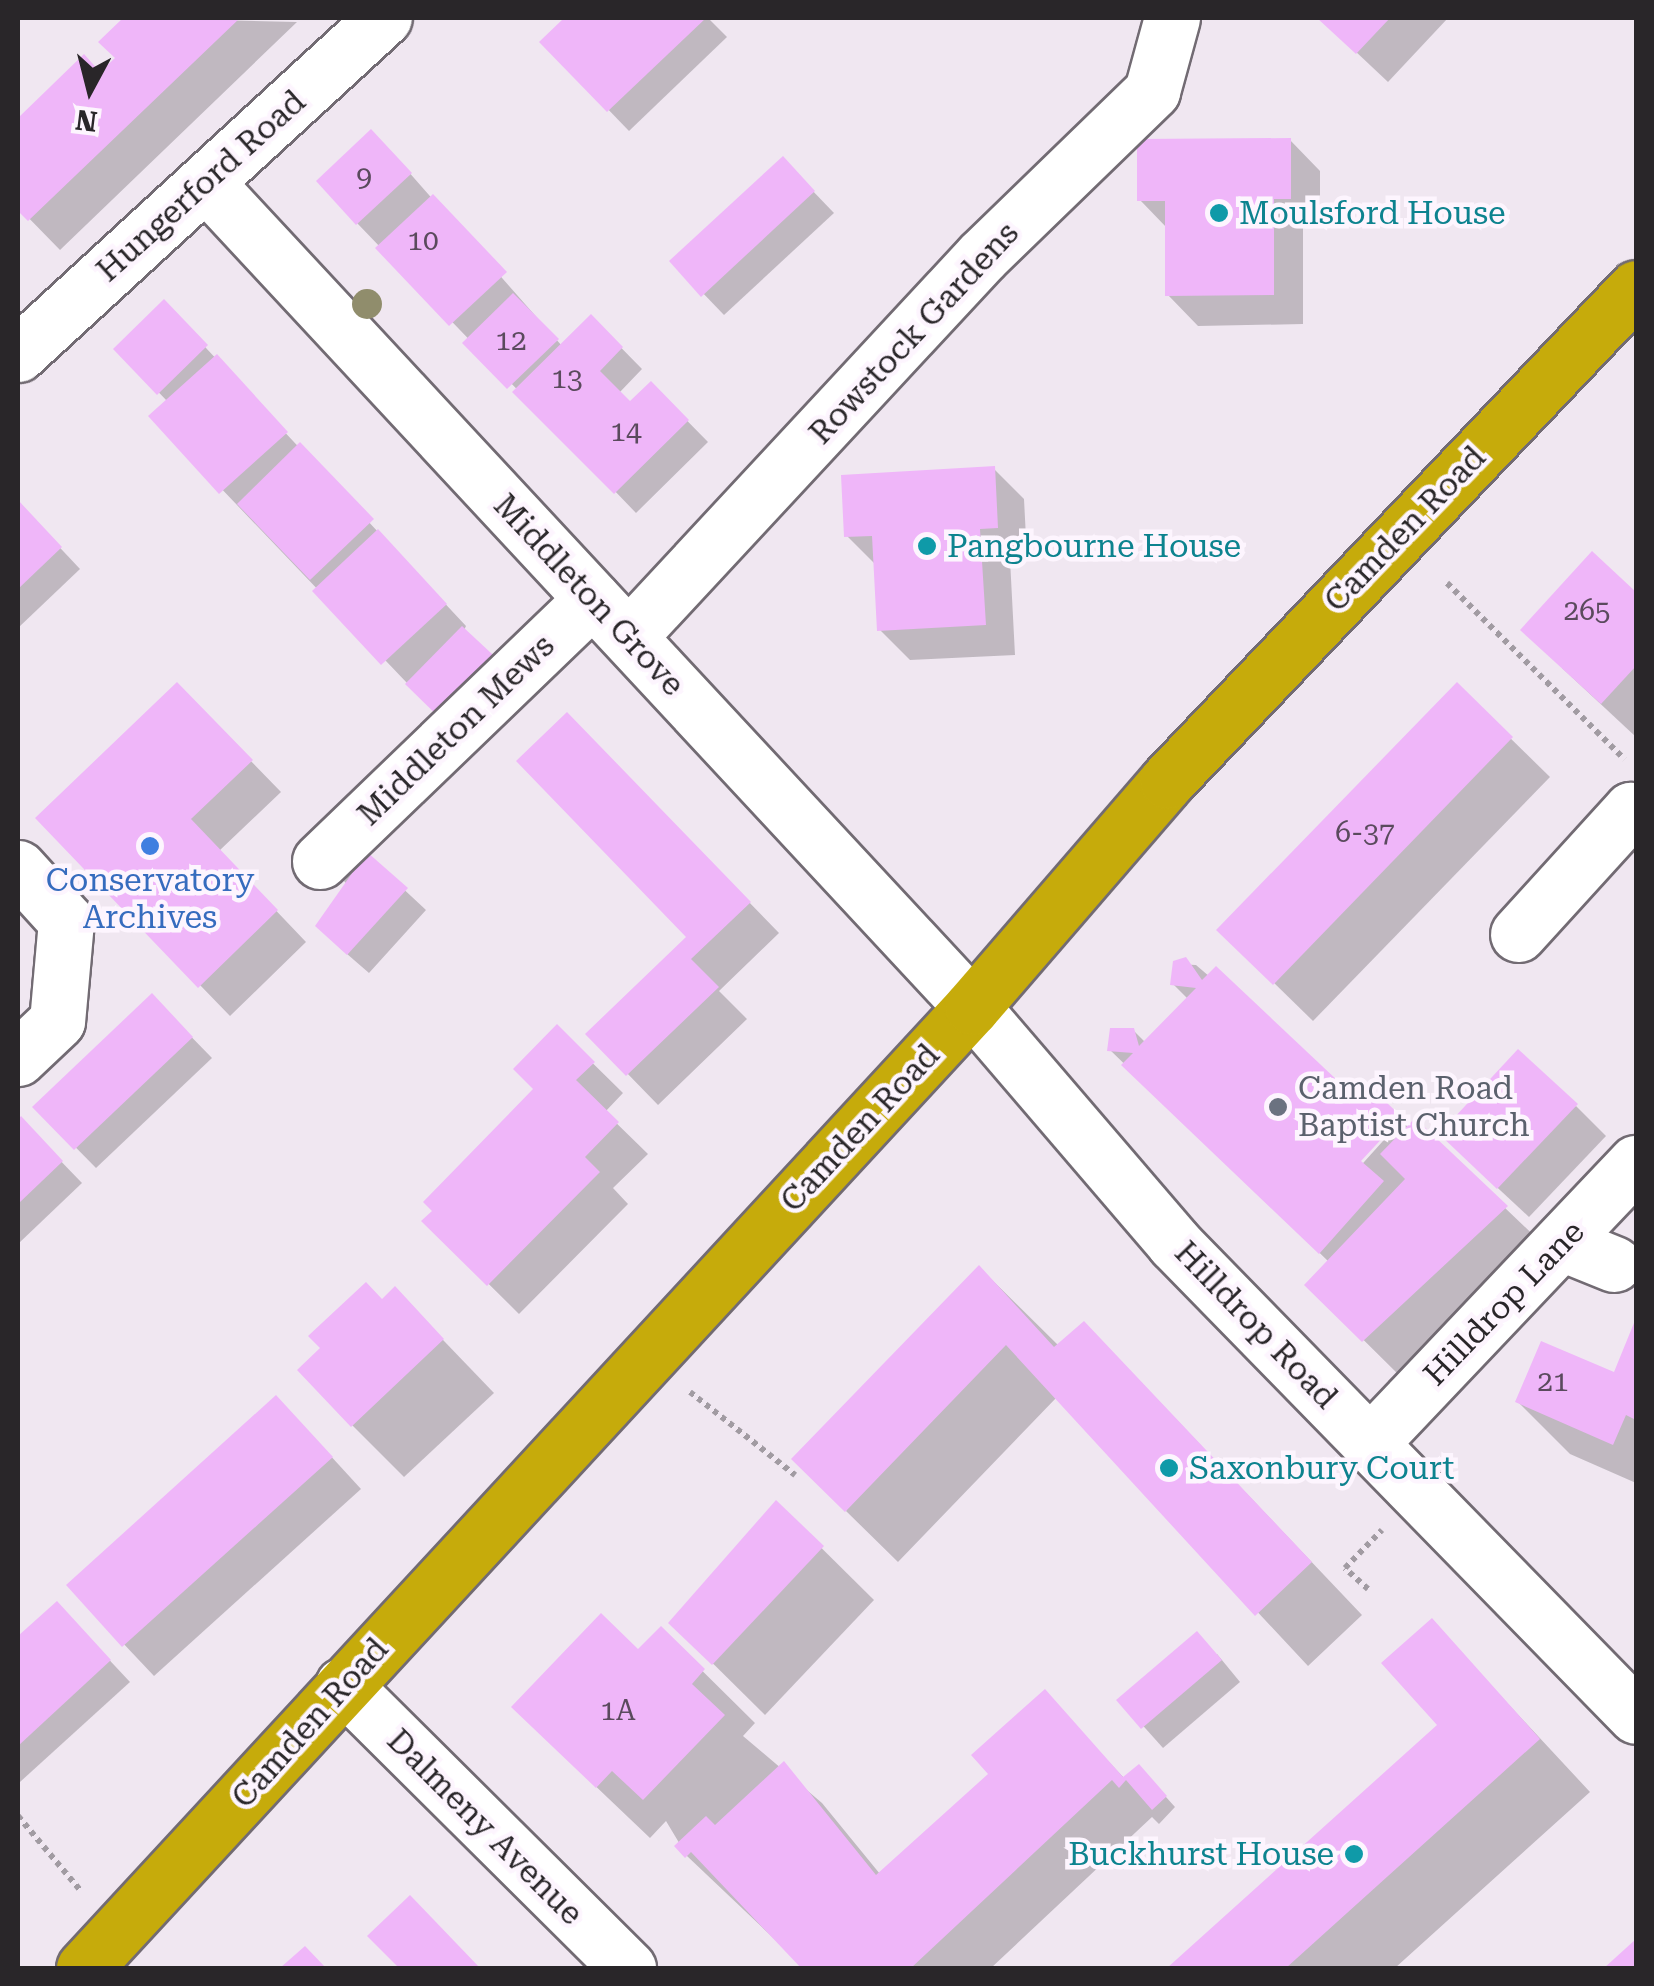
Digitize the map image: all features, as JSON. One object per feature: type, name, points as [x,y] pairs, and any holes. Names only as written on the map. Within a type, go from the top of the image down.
[{"type":"highway","name":"Camden Road","points":[[102,1953],[343,1685],[972,1007],[1167,781],[1636,288]]},
{"type":"street","name":"Rowstock Gardens","points":[[611,618],[1152,91],[1172,18]]},
{"type":"street","name":"Hungerford Road","points":[[18,354],[206,183],[353,27]]},
{"type":"street","name":"Middleton Grove","points":[[206,183],[972,1007]]},
{"type":"street","name":"Middleton Mews","points":[[320,861],[611,618]]},
{"type":"street","points":[[1518,934],[1634,812]]},
{"type":"street","points":[[18,868],[66,921],[57,1021],[18,1058]]},
{"type":"street","name":"Hilldrop Road","points":[[972,1007],[1174,1242],[1420,1492],[1626,1683]]},
{"type":"street","name":"Hilldrop Lane","points":[[1371,1442],[1636,1163]]},
{"type":"street","points":[[1562,1243],[1614,1264]]},
{"type":"street","name":"Dalmeny Avenue","points":[[343,1685],[628,1968]]},
{"type":"path","points":[[1447,583],[1623,756],[1634,812]]},
{"type":"path","points":[[640,1364],[714,1406],[795,1475]]},
{"type":"path","points":[[1368,1589],[1345,1568],[1420,1492]]},
{"type":"path","points":[[18,1816],[102,1953]]},
{"type":"building","points":[[123,18],[240,18],[28,221],[18,211],[18,118],[84,54],[100,72],[115,58],[98,42]]},
{"type":"building","points":[[564,18],[706,18],[607,112],[539,42]]},
{"type":"building","points":[[1317,18],[1390,18],[1356,54]]},
{"type":"building","points":[[371,129],[412,173],[356,225],[316,181]]},
{"type":"building","name":"Moulsford House","points":[[1291,138],[1291,199],[1274,199],[1274,295],[1165,296],[1165,201],[1137,201],[1137,139]]},
{"type":"building","points":[[783,156],[815,191],[701,297],[669,261]]},
{"type":"building","points":[[433,194],[507,272],[449,326],[375,248]]},
{"type":"building","points":[[513,293],[559,339],[507,389],[462,343]]},
{"type":"building","points":[[164,299],[208,345],[157,395],[113,349]]},
{"type":"building","points":[[591,314],[623,347],[600,371],[630,401],[651,381],[689,420],[614,494],[512,392]]},
{"type":"building","points":[[217,354],[288,432],[219,494],[148,416]]},
{"type":"building","points":[[300,442],[374,519],[310,580],[237,504]]},
{"type":"building","name":"Pangbourne House","points":[[995,466],[998,528],[980,529],[986,625],[877,631],[872,536],[844,537],[841,475]]},
{"type":"building","points":[[18,500],[62,547],[18,589]]},
{"type":"building","points":[[378,529],[447,604],[381,665],[312,591]]},
{"type":"building","points":[[1592,551],[1636,592],[1636,666],[1601,704],[1520,630]]},
{"type":"building","points":[[462,626],[506,667],[448,726],[405,684]]},
{"type":"building","points":[[177,682],[253,760],[191,819],[278,910],[198,988],[35,818]]},
{"type":"building","points":[[1457,682],[1513,737],[1273,985],[1216,930]]},
{"type":"building","points":[[567,712],[751,902],[691,959],[719,987],[626,1076],[585,1034],[686,937],[516,761]]},
{"type":"building","points":[[367,852],[408,888],[347,955],[315,926]]},
{"type":"building","name":"Camden Road Baptist Church","points":[[1186,957],[1202,980],[1216,966],[1355,1097],[1369,1086],[1402,1117],[1361,1161],[1384,1181],[1319,1254],[1121,1065],[1133,1053],[1107,1051],[1110,1028],[1134,1028],[1139,1046],[1196,988],[1170,985],[1173,961]]},
{"type":"building","points":[[152,993],[193,1037],[74,1150],[32,1107]]},
{"type":"building","points":[[557,1024],[595,1062],[576,1080],[619,1122],[585,1157],[600,1172],[487,1286],[421,1221],[432,1211],[423,1202],[533,1089],[513,1069]]},
{"type":"building","points":[[1518,1049],[1578,1104],[1497,1189],[1439,1134]]},
{"type":"building","points":[[21,1116],[63,1161],[18,1204],[18,1120]]},
{"type":"building","name":"Camden Road Baptist Church","points":[[1415,1118],[1508,1206],[1362,1342],[1304,1285],[1405,1179],[1380,1154]]},
{"type":"building","points":[[979,1265],[1054,1347],[1084,1321],[1312,1562],[1255,1616],[1006,1345],[845,1512],[791,1459]]},
{"type":"building","points":[[366,1282],[382,1299],[395,1286],[444,1339],[351,1427],[297,1370],[320,1348],[308,1336]]},
{"type":"building","points":[[1636,1318],[1636,1420],[1626,1415],[1613,1445],[1515,1402],[1541,1341],[1614,1372]]},
{"type":"building","points":[[276,1395],[333,1457],[122,1647],[66,1585]]},
{"type":"building","points":[[776,1500],[824,1546],[712,1665],[668,1623]]},
{"type":"building","points":[[57,1601],[111,1660],[18,1746],[18,1636]]},
{"type":"building","points":[[601,1613],[638,1649],[661,1626],[705,1669],[692,1684],[725,1715],[643,1800],[612,1771],[596,1788],[511,1707]]},
{"type":"building","name":"Buckhurst House","points":[[1432,1618],[1540,1739],[1286,1968],[1167,1968],[1437,1725],[1381,1663]]},
{"type":"building","points":[[1197,1631],[1222,1660],[1141,1729],[1116,1700]]},
{"type":"building","points":[[1045,1689],[1123,1777],[1139,1764],[1167,1796],[1152,1810],[1126,1780],[1119,1788],[1112,1780],[911,1968],[801,1968],[691,1852],[685,1858],[674,1846],[706,1816],[715,1825],[784,1761],[876,1875],[988,1774],[971,1755]]},
{"type":"building","points":[[410,1895],[480,1968],[399,1968],[367,1936]]},
{"type":"building","points":[[1636,1939],[1636,1968],[1604,1968]]},
{"type":"building","points":[[305,1946],[326,1968],[280,1968]]},
{"type":"place","name":"Moulsford House","points":[[1219,213]]},
{"type":"place","name":"Pangbourne House","points":[[927,546]]},
{"type":"place","name":"Conservatory Archives","points":[[150,846]]},
{"type":"place","name":"Camden Road Baptist Church","points":[[1278,1107]]},
{"type":"place","name":"Saxonbury Court","points":[[1169,1468]]},
{"type":"place","name":"Buckhurst House","points":[[1354,1854]]}]
